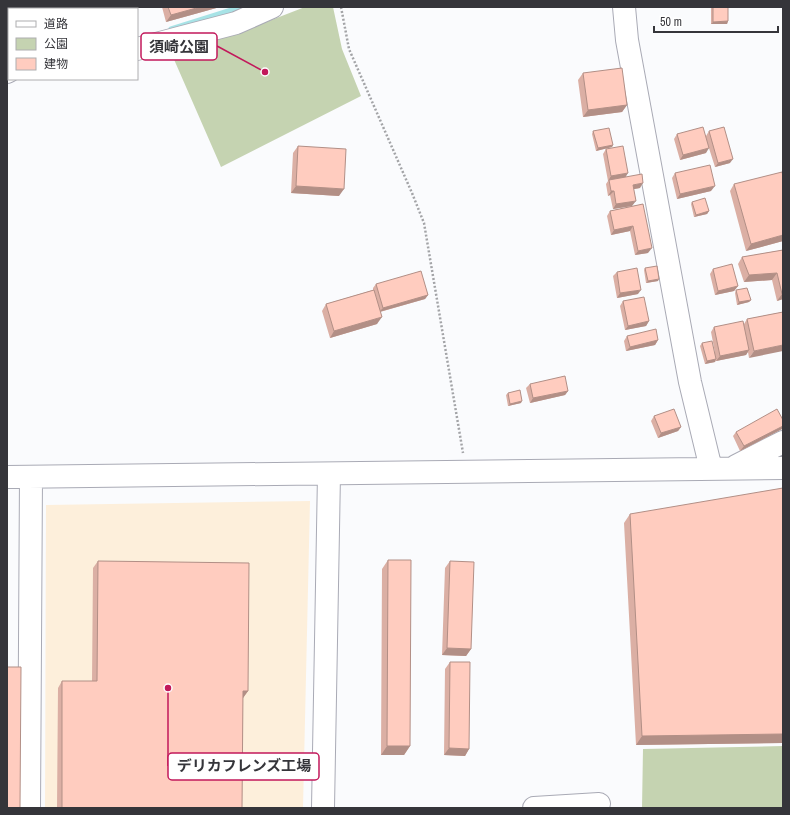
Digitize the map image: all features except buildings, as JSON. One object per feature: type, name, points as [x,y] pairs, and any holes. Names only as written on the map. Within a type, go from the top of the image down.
[{"type":"street","points":[[138,49],[236,23],[272,7]]},
{"type":"street","points":[[624,7],[627,40],[689,374],[721,468]]},
{"type":"street","points":[[721,468],[783,442]]},
{"type":"street","points":[[7,477],[783,468]]},
{"type":"street","points":[[323,808],[328,474]]},
{"type":"street","points":[[29,808],[31,477]]},
{"type":"street","points":[[534,808],[599,804]]},
{"type":"path","points":[[341,7],[349,49],[424,223],[466,472]]},
{"type":"shaded area","points":[[310,501],[303,808],[45,808],[46,505]]},
{"type":"green space","points":[[305,7],[333,7],[342,49],[361,96],[221,167],[169,48],[248,29]]},
{"type":"green space","points":[[783,746],[783,808],[642,808],[643,749]]},
{"type":"waterway","points":[[171,29],[241,7]]},
{"type":"place","name":"須崎公園","points":[[265,72]]},
{"type":"place","name":"デリカフレンズ工場","points":[[168,688]]}]
